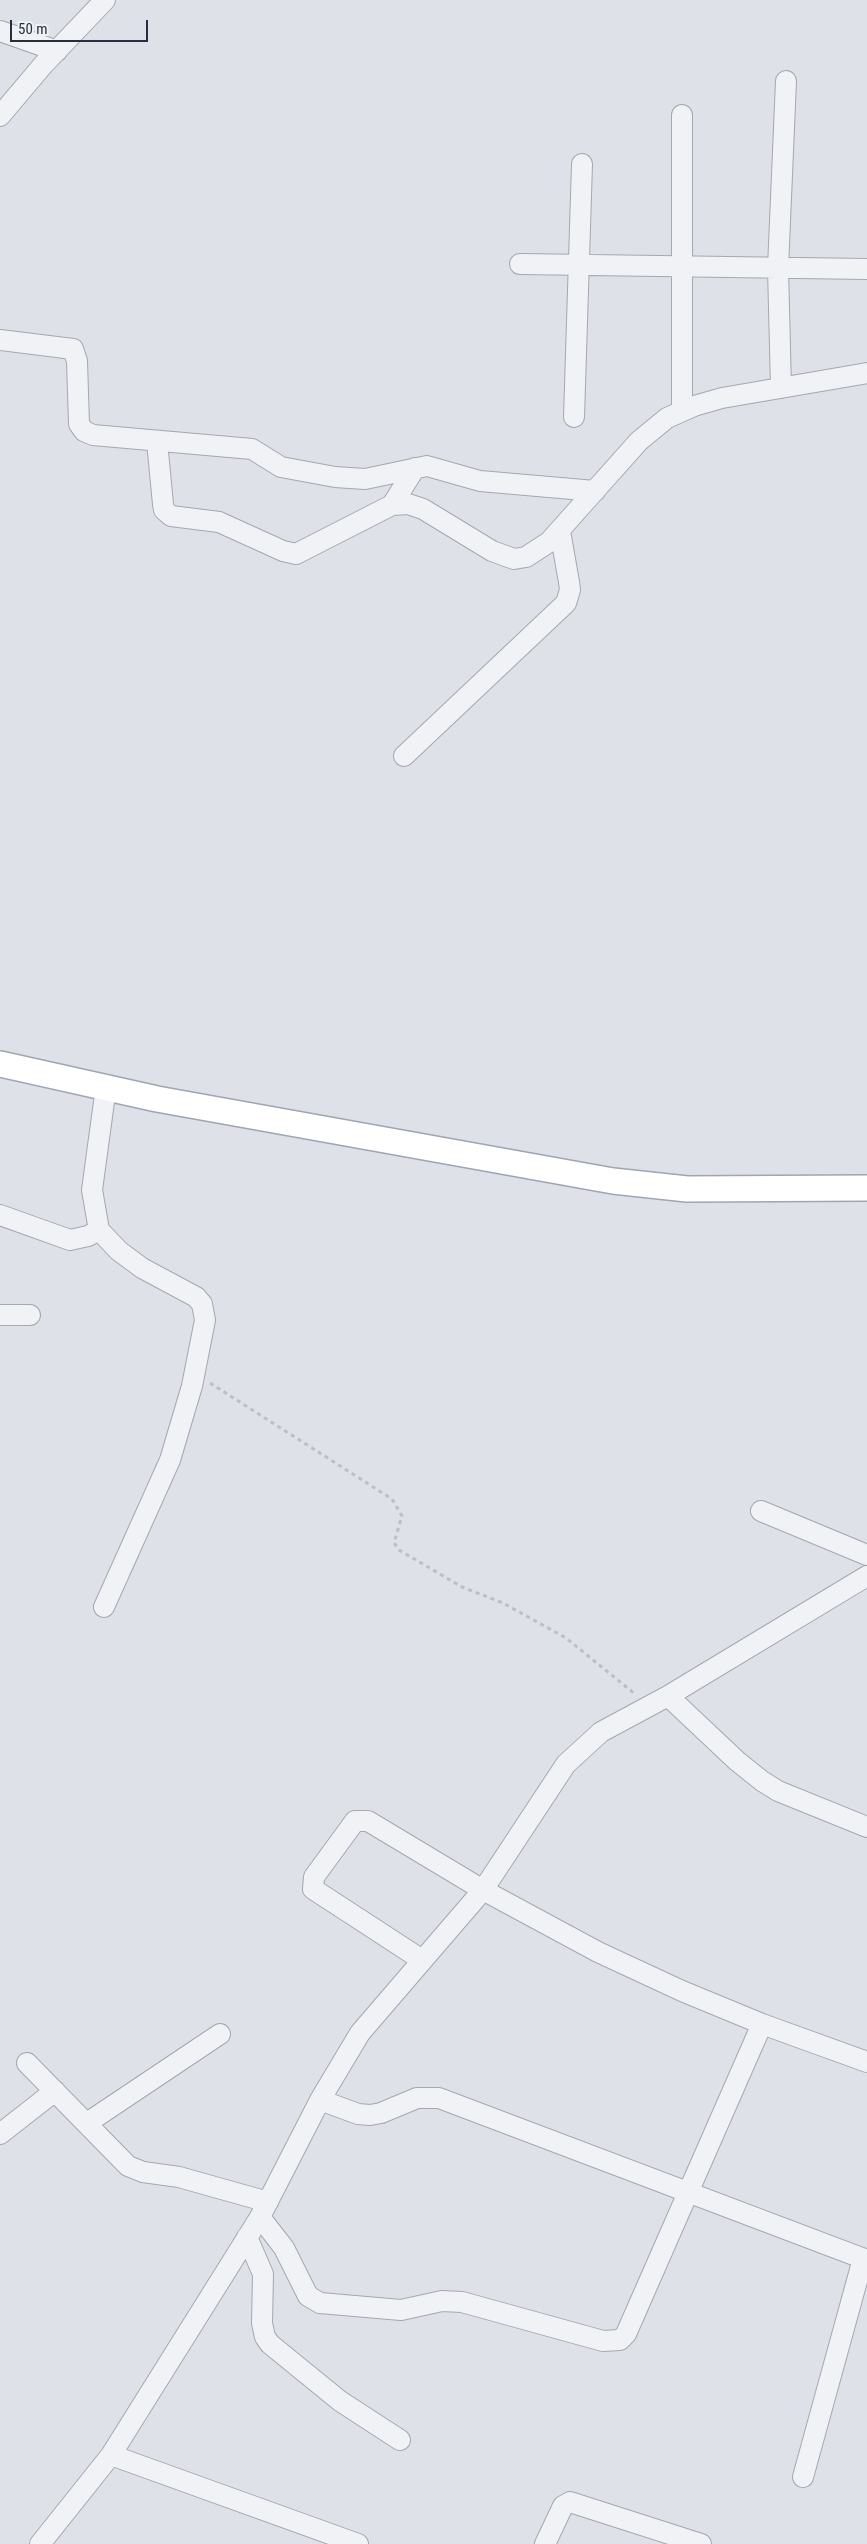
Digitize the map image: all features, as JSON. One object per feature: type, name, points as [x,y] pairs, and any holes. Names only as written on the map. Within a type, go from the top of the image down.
[{"type":"main road","points":[[0,1064],[157,1098],[613,1181],[687,1189],[867,1188]]},
{"type":"street","points":[[0,116],[105,0]]},
{"type":"street","points":[[0,31],[57,51]]},
{"type":"street","points":[[781,388],[778,268],[786,81]]},
{"type":"street","points":[[682,115],[682,411]]},
{"type":"street","points":[[574,417],[582,164]]},
{"type":"street","points":[[520,264],[867,269]]},
{"type":"street","points":[[0,340],[73,349],[77,361],[78,414],[84,431],[93,435],[252,449],[281,467],[335,477],[365,479],[414,468],[435,467],[458,476],[480,481],[594,491]]},
{"type":"street","points":[[157,442],[163,504],[167,514],[175,518],[219,522],[290,554],[302,552],[392,505],[408,504],[423,509],[492,551],[514,559],[526,557],[536,552],[560,531],[639,441],[667,418],[722,398],[867,373]]},
{"type":"street","points":[[392,505],[414,468]]},
{"type":"street","points":[[404,756],[566,603],[570,590],[560,531]]},
{"type":"street","points":[[104,1607],[170,1460],[194,1373],[205,1320],[202,1304],[196,1297],[134,1262],[107,1240],[99,1230],[92,1190],[113,1089]]},
{"type":"street","points":[[0,1215],[70,1240],[88,1236],[99,1230]]},
{"type":"street","points":[[0,1315],[30,1315]]},
{"type":"street","points":[[761,1511],[867,1555]]},
{"type":"street","points":[[40,2544],[111,2454],[247,2237],[264,2209],[320,2100],[360,2033],[483,1890],[566,1764],[601,1732],[864,1585]]},
{"type":"street","points":[[668,1696],[737,1761],[762,1781],[778,1791],[867,1826]]},
{"type":"street","points":[[422,1960],[313,1889],[314,1877],[352,1824],[359,1820],[368,1821],[483,1890],[598,1952],[682,1991],[762,2024],[867,2062]]},
{"type":"street","points":[[27,2063],[88,2123],[121,2160],[136,2170],[179,2176],[264,2209],[308,2296],[320,2303],[401,2310],[442,2301],[462,2302],[611,2342],[620,2340],[626,2334],[762,2024]]},
{"type":"street","points":[[88,2123],[220,2034]]},
{"type":"street","points":[[0,2134],[55,2091]]},
{"type":"street","points":[[320,2100],[358,2114],[370,2115],[382,2113],[417,2098],[439,2098],[865,2259],[803,2477]]},
{"type":"street","points":[[247,2237],[263,2274],[262,2323],[265,2337],[270,2344],[340,2401],[400,2440]]},
{"type":"street","points":[[111,2454],[358,2544]]},
{"type":"street","points":[[545,2544],[563,2506],[570,2502],[701,2544]]},
{"type":"path","points":[[194,1373],[392,1499],[402,1516],[394,1543],[399,1550],[462,1587],[503,1603],[566,1638],[649,1706]]}]
